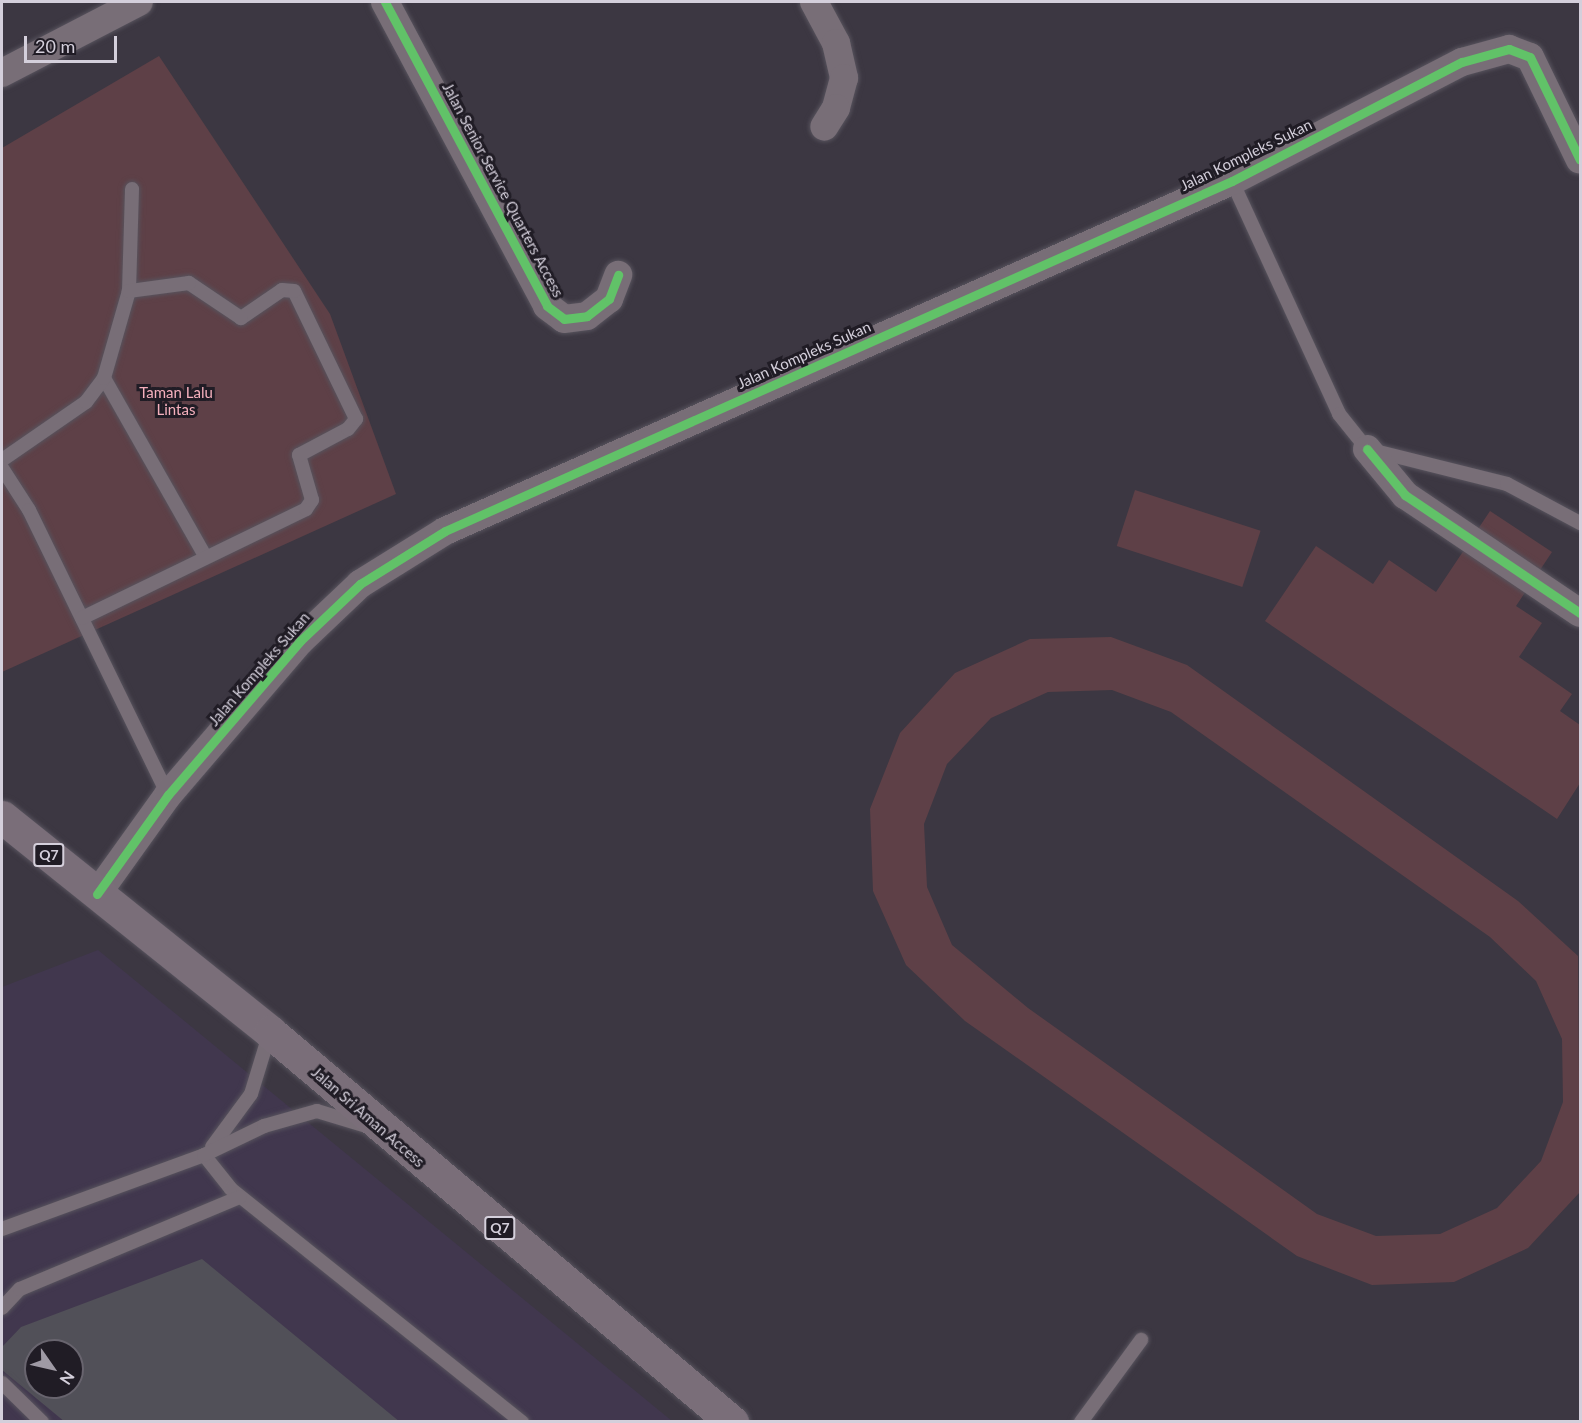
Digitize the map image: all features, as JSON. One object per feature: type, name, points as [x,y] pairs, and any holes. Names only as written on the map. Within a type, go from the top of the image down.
[{"type":"main road","name":"Jalan Sri Aman Access","points":[[2,817],[270,1032],[382,1131],[732,1422]]},
{"type":"street","points":[[2,73],[140,2]]},
{"type":"street","name":"Jalan Senior Service Quarters Access","points":[[385,2],[547,306],[564,320],[587,316],[609,299],[618,275]]},
{"type":"street","points":[[814,2],[836,43],[844,78],[836,108],[824,127]]},
{"type":"street","name":"Jalan Kompleks Sukan","points":[[97,894],[168,795],[300,641],[360,584],[403,555],[445,531],[1232,181],[1462,62],[1509,49],[1530,57],[1581,160]]},
{"type":"street","points":[[1367,449],[1405,495],[1581,613]]},
{"type":"lane","points":[[1232,181],[1339,414],[1367,449],[1507,484],[1581,523]]},
{"type":"lane","points":[[2,460],[86,402],[104,378],[129,291],[132,189]]},
{"type":"lane","points":[[82,618],[310,505],[299,455],[348,429],[356,414],[294,291],[282,290],[241,318],[189,283],[129,291]]},
{"type":"lane","points":[[104,378],[205,556]]},
{"type":"lane","points":[[2,468],[29,510],[168,795]]},
{"type":"lane","points":[[204,1155],[251,1094],[270,1032]]},
{"type":"lane","points":[[2,1229],[204,1155],[264,1126],[317,1111],[382,1131]]},
{"type":"lane","points":[[204,1155],[240,1197],[522,1422]]},
{"type":"lane","points":[[2,1308],[20,1289],[240,1197]]},
{"type":"lane","points":[[1081,1422],[1141,1340]]},
{"type":"lane","points":[[2,1383],[42,1422]]},
{"type":"shaded area","points":[[98,950],[672,1421],[2,1422],[2,987]]},
{"type":"green space","name":"Taman Lalu Lintas","points":[[159,56],[330,314],[396,494],[2,672],[2,148]]},
{"type":"green space","points":[[1135,490],[1261,531],[1242,587],[1117,546]]},
{"type":"green space","points":[[1490,511],[1552,552],[1516,606],[1542,623],[1519,657],[1572,694],[1560,711],[1580,725],[1580,783],[1557,819],[1265,621],[1316,546],[1373,584],[1389,560],[1436,592]]},
{"type":"green space","points":[[1111,637],[1187,665],[1518,901],[1578,956],[1580,1192],[1528,1248],[1454,1282],[1372,1285],[1297,1256],[965,1021],[906,965],[873,891],[870,809],[900,733],[955,673],[1030,639]],"holes":[[[1112,690],[1171,712],[1490,937],[1536,981],[1562,1039],[1563,1102],[1541,1161],[1497,1208],[1440,1234],[1376,1236],[1317,1214],[1028,1008],[952,945],[927,887],[924,824],[947,764],[991,718],[1048,692]]]},
{"type":"building","points":[[202,1259],[400,1422],[65,1422],[37,1399],[84,1399],[84,1339],[24,1339],[24,1388],[2,1370],[2,1347],[21,1327]]},
{"type":"cycle path","points":[[385,2],[547,306],[564,319],[587,316],[609,299],[618,275]]},
{"type":"cycle path","points":[[97,894],[168,795],[300,641],[360,584],[445,531],[1232,181],[1462,62],[1509,49],[1530,57],[1580,160]]},
{"type":"cycle path","points":[[1367,449],[1405,495],[1580,613]]}]
